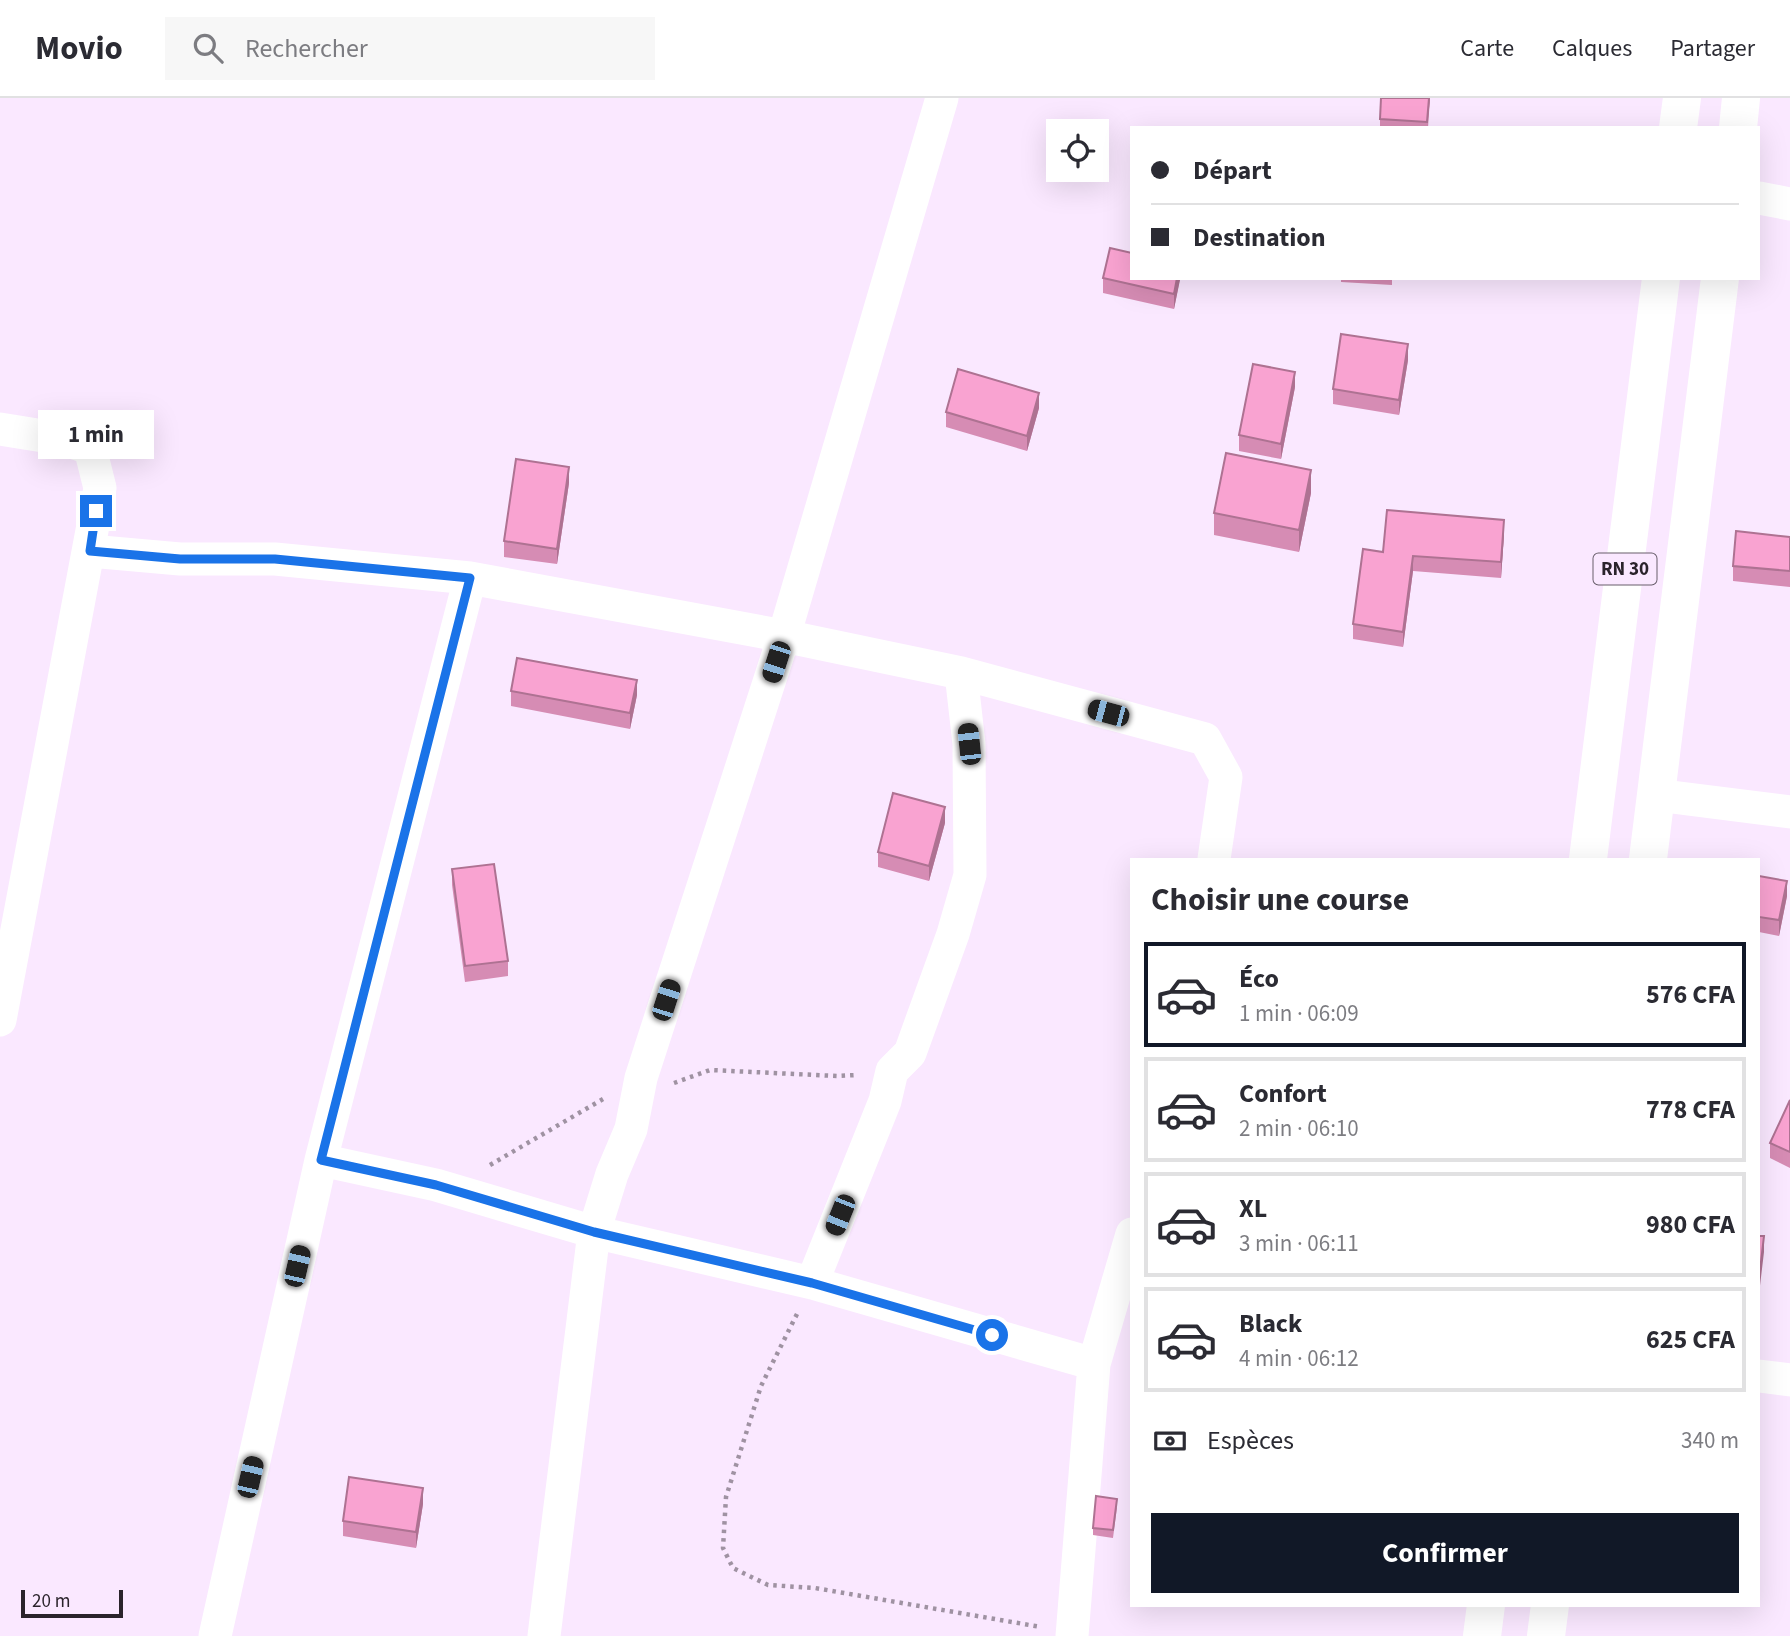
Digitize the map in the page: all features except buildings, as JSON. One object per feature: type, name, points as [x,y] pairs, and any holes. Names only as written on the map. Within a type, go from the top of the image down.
[{"type":"main road","points":[[1678,126],[1682,98]]},
{"type":"main road","points":[[1738,126],[1741,98]]},
{"type":"main road","name":"RN 30","points":[[1588,858],[1661,280]]},
{"type":"main road","name":"RN 30","points":[[1648,858],[1720,280]]},
{"type":"main road","points":[[1482,1636],[1486,1607]]},
{"type":"main road","points":[[1546,1636],[1550,1607]]},
{"type":"street","points":[[544,1636],[594,1232],[612,1174],[656,1081],[942,98]]},
{"type":"street","points":[[1760,198],[1790,204]]},
{"type":"street","points":[[0,429],[62,439],[90,447],[100,488],[0,1020]]},
{"type":"street","points":[[90,551],[180,559],[275,559],[470,578],[784,636],[961,673],[1205,739],[1226,776],[1214,858]]},
{"type":"street","points":[[215,1636],[321,1160],[470,578]]},
{"type":"street","points":[[812,1283],[885,1101],[891,1071],[911,1053],[971,875],[969,744],[961,673]]},
{"type":"street","points":[[1656,795],[1790,811]]},
{"type":"street","points":[[321,1160],[436,1185],[594,1232],[812,1283],[1094,1364]]},
{"type":"street","points":[[1073,1634],[1094,1364],[1130,1241]]},
{"type":"street","points":[[1760,1376],[1790,1380]]},
{"type":"path","points":[[488,1167],[656,1081],[710,1070],[837,1076],[891,1071]]},
{"type":"path","points":[[812,1283],[761,1387],[726,1497],[723,1548],[733,1569],[768,1585],[815,1588],[1073,1634]]},
{"type":"route","points":[[96,511],[90,551],[180,559],[275,559],[470,578],[321,1160],[436,1185],[594,1232],[812,1283],[992,1335]]}]
